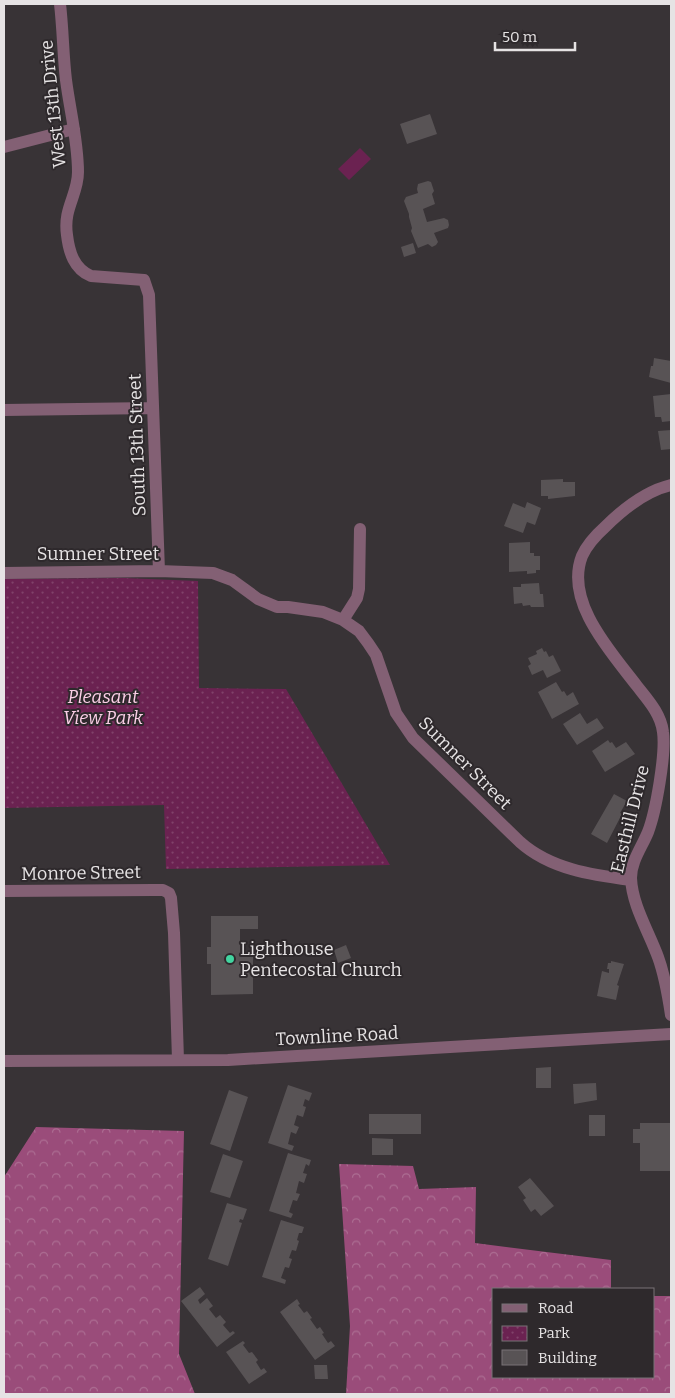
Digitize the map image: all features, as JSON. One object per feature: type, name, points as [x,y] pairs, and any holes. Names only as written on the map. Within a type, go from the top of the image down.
[{"type":"street","name":"West 13th Drive","points":[[60,4],[66,80],[74,129],[78,174],[66,219],[66,233],[72,256],[76,266],[90,276],[144,280],[149,295],[150,318]]},
{"type":"street","points":[[4,147],[74,129]]},
{"type":"street","name":"South 13th Street","points":[[150,318],[160,571]]},
{"type":"street","points":[[4,410],[153,408]]},
{"type":"street","name":"Easthill Drive","points":[[671,485],[646,495],[623,511],[600,531],[584,552],[578,574],[580,592],[589,618],[602,639],[656,712],[663,729],[662,757],[651,822],[634,863],[631,880],[636,903],[661,966],[671,1015]]},
{"type":"street","points":[[343,620],[357,598],[359,589],[360,529]]},
{"type":"street","name":"Sumner Street","points":[[4,572],[160,571],[207,573],[220,575],[232,580],[258,598],[277,607],[323,612],[343,620],[358,632],[376,656],[396,713],[413,738],[520,842],[534,853],[560,865],[596,875],[631,880]]},
{"type":"street","name":"Monroe Street","points":[[4,891],[159,890],[169,893],[174,933],[178,1060]]},
{"type":"street","name":"Townline Road","points":[[4,1061],[228,1060],[671,1034]]},
{"type":"green space","points":[[360,148],[371,159],[349,180],[338,169]]},
{"type":"green space","name":"Pleasant View Park","points":[[124,578],[198,581],[199,688],[286,689],[390,865],[166,869],[164,805],[4,808],[4,579]]},
{"type":"green space","points":[[36,1127],[184,1131],[179,1354],[195,1394],[4,1394],[4,1177]]},
{"type":"green space","points":[[339,1164],[413,1166],[419,1189],[476,1187],[475,1243],[611,1260],[611,1288],[492,1288],[492,1378],[655,1378],[655,1296],[671,1296],[671,1394],[346,1394],[350,1326]]},
{"type":"building","points":[[430,114],[437,134],[407,144],[400,124]]},
{"type":"building","points":[[431,182],[434,191],[432,194],[435,204],[423,209],[427,222],[444,218],[448,220],[449,225],[448,228],[434,233],[438,242],[436,245],[432,247],[428,244],[418,248],[411,231],[409,214],[404,201],[406,197],[418,193],[418,184]]},
{"type":"building","points":[[413,243],[416,253],[404,257],[401,247]]},
{"type":"building","points":[[654,358],[671,361],[671,383],[649,377]]},
{"type":"building","points":[[671,394],[671,421],[662,422],[661,417],[655,417],[653,396]]},
{"type":"building","points":[[671,430],[671,449],[661,450],[658,431]]},
{"type":"building","points":[[563,479],[563,482],[575,482],[575,496],[548,499],[548,496],[541,496],[541,480]]},
{"type":"building","points":[[527,502],[541,508],[535,525],[527,522],[523,533],[504,526],[513,503],[525,508]]},
{"type":"building","points":[[530,542],[530,553],[534,553],[534,556],[540,556],[540,570],[536,570],[536,573],[527,574],[527,571],[509,572],[509,543]]},
{"type":"building","points":[[539,583],[540,594],[543,594],[544,607],[523,606],[522,603],[514,604],[513,587],[521,587],[521,584]]},
{"type":"building","points":[[542,648],[549,657],[553,655],[561,671],[547,678],[543,670],[532,675],[528,666],[531,664],[528,658],[537,654],[536,651]]},
{"type":"building","points":[[556,682],[567,696],[573,692],[579,704],[552,719],[538,692]]},
{"type":"building","points":[[580,713],[587,724],[597,718],[604,728],[577,745],[563,724]]},
{"type":"building","points":[[608,740],[616,748],[626,742],[635,754],[605,772],[592,751]]},
{"type":"building","points":[[614,794],[627,801],[607,843],[591,834]]},
{"type":"building","name":"Lighthouse Pentecostal Church","points":[[211,916],[258,916],[258,929],[240,929],[240,953],[253,953],[253,994],[211,995],[211,964],[207,964],[207,947],[211,947]]},
{"type":"building","points":[[346,945],[351,958],[338,963],[334,950]]},
{"type":"building","points":[[611,961],[624,964],[617,985],[619,986],[616,1000],[597,996],[602,971],[609,973],[609,969],[607,969],[608,963],[611,963]]},
{"type":"building","points":[[551,1067],[551,1088],[536,1088],[536,1068]]},
{"type":"building","points":[[596,1083],[597,1100],[574,1104],[573,1084]]},
{"type":"building","points":[[288,1085],[312,1093],[309,1101],[305,1099],[303,1106],[306,1107],[303,1117],[297,1115],[294,1125],[299,1127],[296,1134],[291,1132],[288,1144],[294,1146],[292,1151],[268,1143]]},
{"type":"building","points":[[229,1090],[248,1097],[230,1151],[210,1144]]},
{"type":"building","points":[[369,1114],[421,1114],[421,1134],[369,1134]]},
{"type":"building","points":[[589,1115],[605,1115],[605,1136],[589,1136]]},
{"type":"building","points":[[640,1123],[671,1123],[671,1171],[640,1171],[640,1143],[633,1143],[633,1129],[640,1129]]},
{"type":"building","points":[[372,1138],[393,1139],[393,1155],[372,1155]]},
{"type":"building","points":[[288,1153],[311,1160],[309,1166],[306,1164],[303,1173],[307,1174],[304,1183],[299,1181],[296,1193],[300,1194],[297,1201],[293,1200],[289,1212],[293,1214],[291,1218],[269,1211]]},
{"type":"building","points":[[223,1154],[243,1161],[230,1198],[210,1192]]},
{"type":"building","points":[[530,1178],[554,1206],[541,1216],[535,1209],[531,1212],[523,1200],[526,1198],[518,1187]]},
{"type":"building","points":[[227,1203],[247,1209],[243,1220],[240,1219],[239,1222],[242,1223],[228,1266],[208,1259]]},
{"type":"building","points":[[281,1220],[304,1227],[302,1233],[299,1233],[296,1251],[292,1250],[289,1258],[292,1259],[289,1268],[285,1267],[281,1278],[286,1280],[285,1284],[262,1277]]},
{"type":"building","points":[[200,1287],[205,1294],[198,1300],[200,1304],[207,1298],[213,1306],[209,1309],[216,1318],[220,1315],[226,1322],[223,1325],[230,1333],[233,1331],[235,1333],[217,1347],[181,1301]]},
{"type":"building","points":[[297,1299],[300,1304],[298,1305],[304,1313],[307,1311],[317,1329],[320,1327],[328,1343],[331,1341],[335,1346],[315,1360],[280,1312]]},
{"type":"building","points":[[243,1341],[245,1343],[243,1345],[249,1353],[252,1352],[258,1360],[256,1362],[261,1370],[264,1368],[267,1372],[249,1384],[226,1352]]},
{"type":"building","points":[[314,1365],[327,1365],[328,1379],[315,1379]]},
{"type":"place","name":"Lighthouse Pentecostal Church","points":[[230,959]]}]
